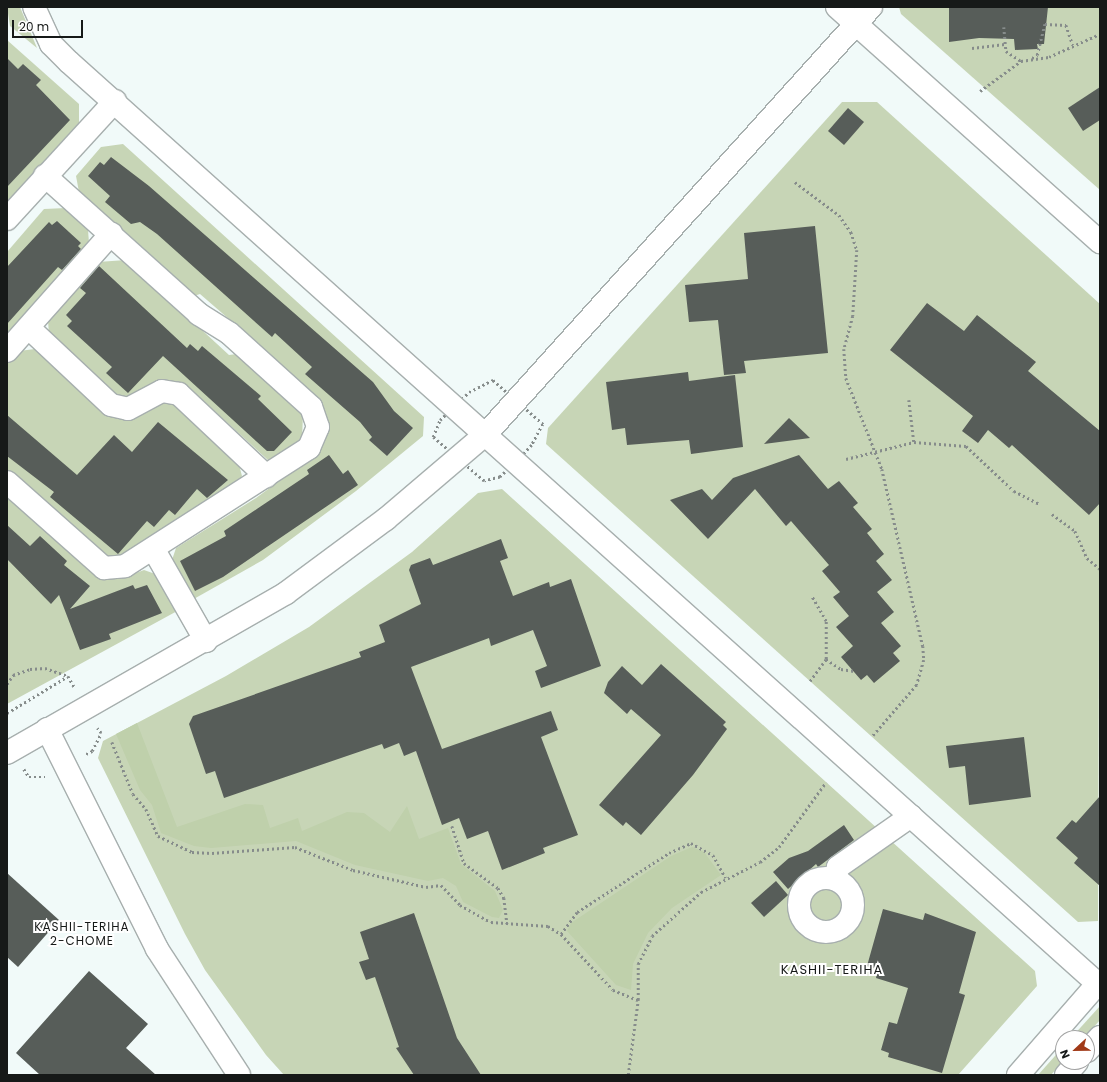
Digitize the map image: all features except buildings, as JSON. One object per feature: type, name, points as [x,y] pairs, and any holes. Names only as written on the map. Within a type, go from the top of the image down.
[{"type":"street","points":[[34,7],[51,44],[911,816],[1099,982],[1018,1075]]},
{"type":"street","points":[[837,7],[1100,242]]},
{"type":"street","points":[[7,753],[47,729],[206,641],[286,593],[386,519],[486,434],[857,25],[871,7]]},
{"type":"street","points":[[7,219],[115,101]]},
{"type":"street","points":[[7,482],[104,568],[125,566],[154,550],[312,444],[318,427],[311,407],[229,333],[199,314],[112,234],[45,176]]},
{"type":"street","points":[[7,351],[30,329],[112,234]]},
{"type":"street","points":[[30,329],[111,405],[128,409],[162,391],[179,394],[266,476]]},
{"type":"street","points":[[154,550],[206,641]]},
{"type":"street","points":[[47,729],[157,949],[199,1019],[239,1075]]},
{"type":"street","points":[[835,879],[838,867],[911,816]]},
{"type":"path","points":[[1030,59],[1037,55],[1045,24],[1066,25],[1073,45]]},
{"type":"path","points":[[1004,27],[1006,51],[1021,61]]},
{"type":"path","points":[[980,91],[1021,61],[1049,57],[1100,34]]},
{"type":"path","points":[[972,48],[1005,44]]},
{"type":"path","points":[[795,182],[839,216],[851,232],[857,250],[855,301],[844,349],[846,378],[877,452],[903,552],[924,660],[917,685],[909,697],[872,737]]},
{"type":"path","points":[[909,400],[914,442]]},
{"type":"path","points":[[846,459],[914,442],[966,446],[1014,491],[1040,504]]},
{"type":"path","points":[[1052,514],[1075,531],[1087,558],[1100,569]]},
{"type":"path","points":[[810,681],[826,659],[826,621],[812,596]]},
{"type":"path","points":[[826,659],[840,669],[854,671]]},
{"type":"path","points":[[7,684],[14,675],[30,669],[45,668],[68,676]]},
{"type":"path","points":[[112,742],[133,794],[146,809],[158,836],[192,852],[212,853],[294,847],[353,870],[426,887],[441,885],[460,906],[491,922],[548,926],[561,934],[613,990],[638,1000]]},
{"type":"path","points":[[628,1075],[638,1000],[638,964],[652,936],[675,912],[726,878],[760,862],[779,847],[826,782]]},
{"type":"path","points":[[452,826],[464,863],[498,888],[504,898],[507,924]]},
{"type":"path","points":[[561,934],[577,912],[669,853],[692,843],[713,855],[726,878]]},
{"type":"green space","points":[[7,7],[20,7],[37,48],[10,26]]},
{"type":"green space","points":[[899,7],[1100,7],[1100,190],[901,14]]},
{"type":"green space","points":[[7,40],[79,104],[79,123],[7,203]]},
{"type":"green space","points":[[842,102],[877,102],[1100,304],[1098,921],[1078,922],[546,444],[548,428]]},
{"type":"green space","points":[[123,144],[424,417],[423,436],[356,491],[263,560],[192,600],[172,560],[176,548],[256,498],[316,454],[325,437],[237,326],[200,294],[194,296],[79,192],[76,176],[101,147]]},
{"type":"green space","points":[[66,208],[88,229],[89,244],[7,334],[7,252],[44,209]]},
{"type":"green space","points":[[126,260],[229,355],[237,354],[303,412],[302,442],[269,461],[186,385],[163,379],[128,398],[117,398],[49,336],[48,320],[98,262]]},
{"type":"green space","points":[[35,349],[104,411],[120,419],[128,420],[161,403],[173,402],[238,461],[242,476],[234,488],[117,561],[101,558],[7,471],[7,362],[19,351]]},
{"type":"green space","points":[[502,489],[1035,971],[1037,986],[958,1075],[284,1075],[266,1055],[205,970],[185,934],[98,758],[103,741],[226,676],[309,627],[412,552],[478,493]]},
{"type":"green space","points":[[7,497],[94,575],[120,579],[144,570],[158,575],[179,610],[7,704]]},
{"type":"green space","points":[[137,723],[177,827],[245,804],[263,805],[270,828],[298,818],[302,831],[347,812],[364,813],[390,832],[407,806],[419,839],[448,828],[461,864],[495,891],[503,910],[499,918],[492,917],[463,902],[456,886],[443,878],[428,881],[355,865],[296,841],[211,848],[194,846],[161,833],[152,805],[140,790],[116,734]]},
{"type":"green space","points":[[692,847],[704,852],[721,875],[672,908],[648,933],[633,964],[631,990],[616,985],[567,931],[571,923],[671,856]]},
{"type":"green space","points":[[1100,1006],[1100,1020],[1091,1030],[1078,1030]]},
{"type":"green space","points":[[1055,1056],[1055,1070],[1051,1075],[1038,1075]]},
{"type":"district","name":"KASHII-TERIHA 2-CHOME","points":[[82,934]]},
{"type":"district","name":"KASHII-TERIHA","points":[[832,970]]}]
